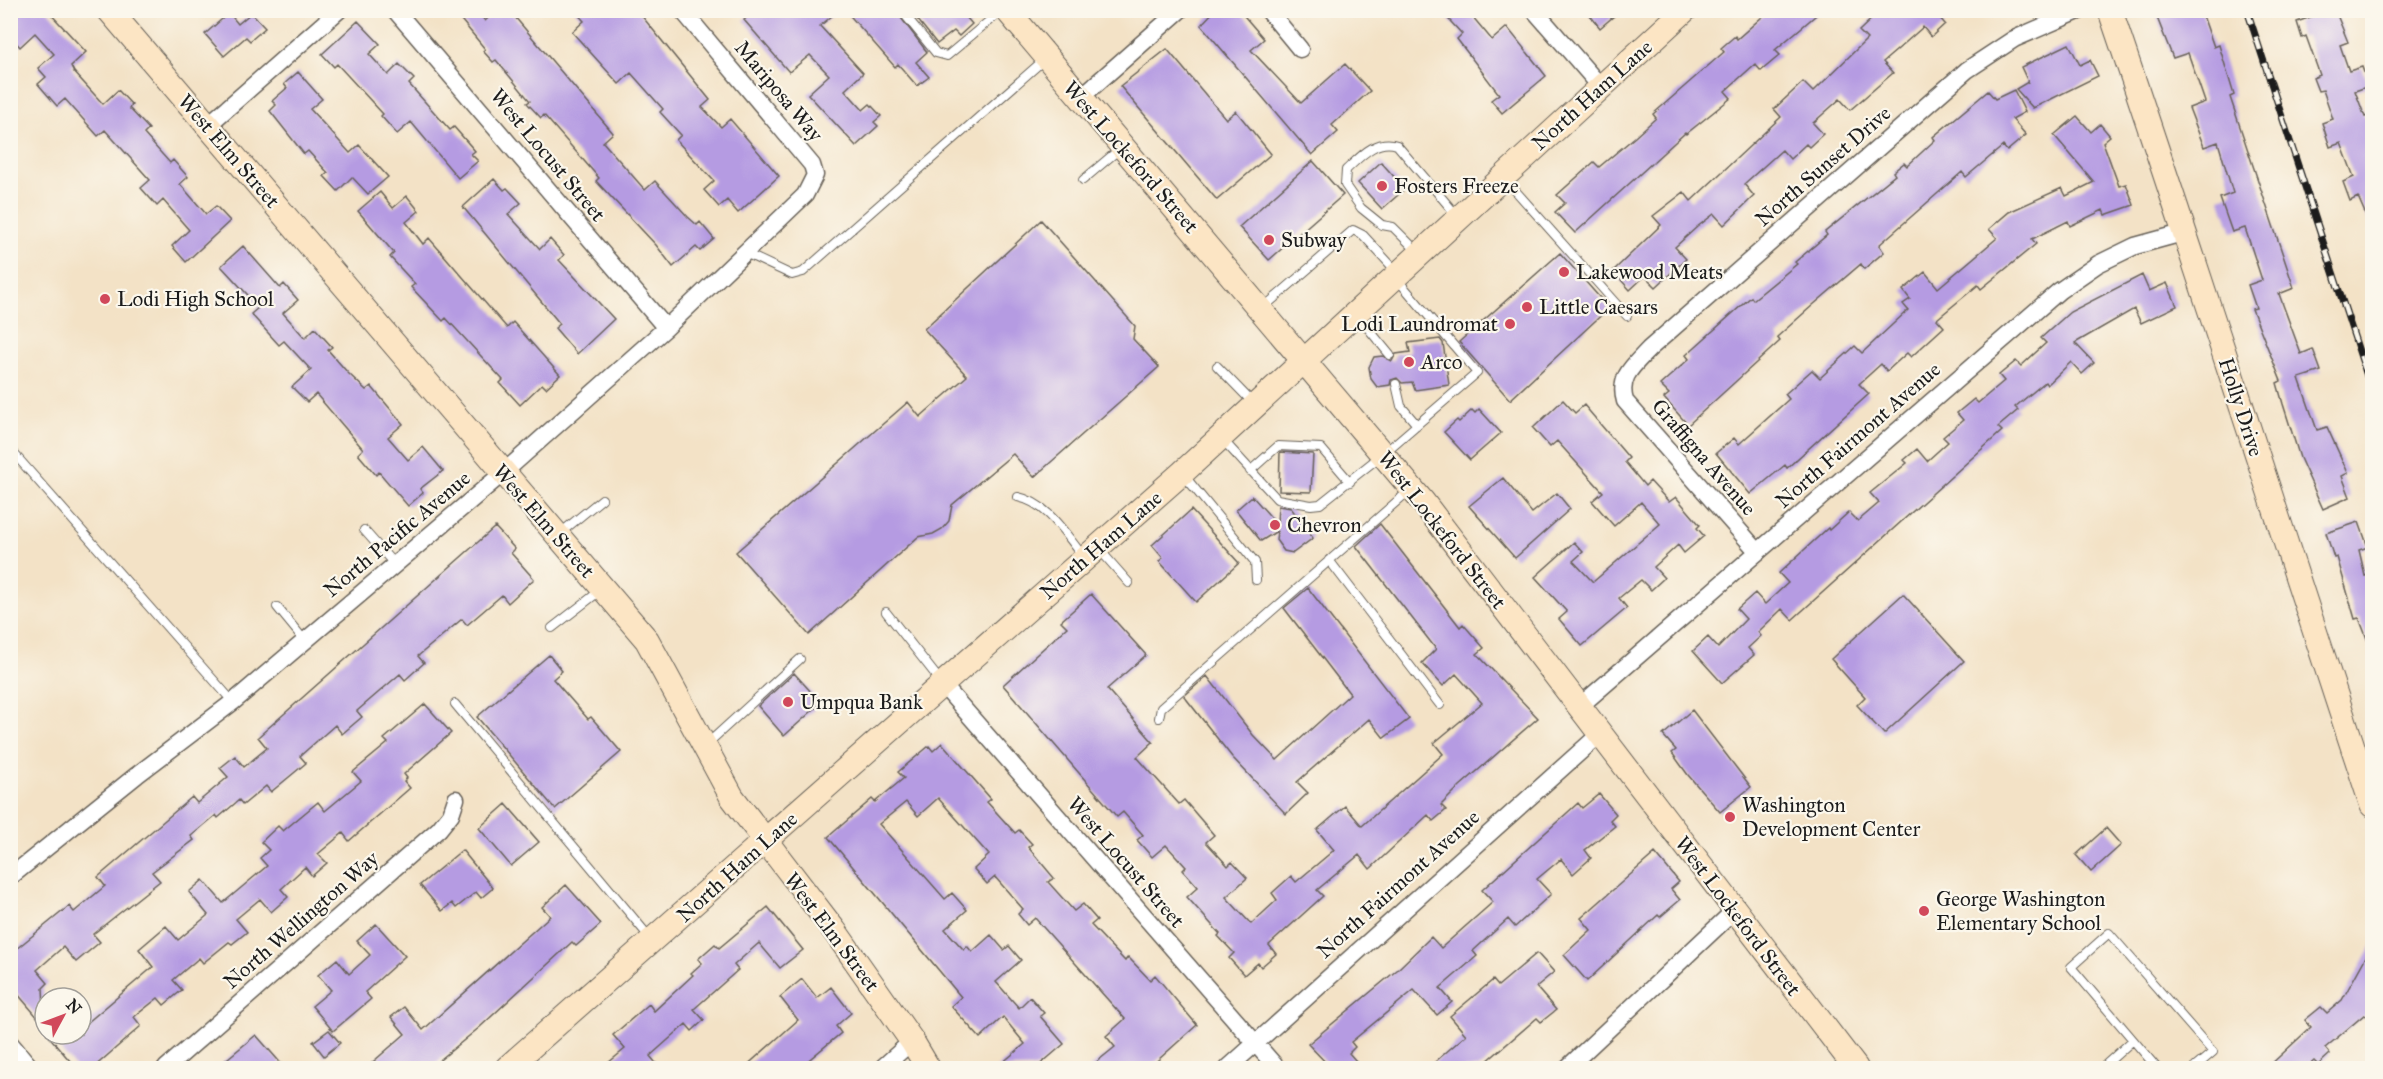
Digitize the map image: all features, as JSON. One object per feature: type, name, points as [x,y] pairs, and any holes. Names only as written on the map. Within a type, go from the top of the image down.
[{"type":"street","name":"West Elm Street","points":[[109,10],[647,640],[732,797],[765,843],[834,930],[912,1041],[928,1068]]},
{"type":"street","points":[[207,126],[339,10]]},
{"type":"street","name":"West Locust Street","points":[[395,10],[666,328]]},
{"type":"street","name":"Mariposa Way","points":[[682,10],[812,165],[815,175]]},
{"type":"street","name":"West Lockeford Street","points":[[1007,10],[1411,488],[1856,1068]]},
{"type":"street","points":[[1080,98],[1180,10]]},
{"type":"street","points":[[1268,10],[1300,49]]},
{"type":"street","points":[[1534,10],[1601,87]]},
{"type":"street","name":"North Ham Lane","points":[[507,1068],[765,843],[1182,473],[1684,10]]},
{"type":"street","name":"North Sunset Drive","points":[[1621,388],[1626,374],[1649,349],[1967,70],[2014,39],[2081,10]]},
{"type":"street","name":"Holly Drive","points":[[2110,10],[2186,232],[2276,518],[2373,805]]},
{"type":"street","name":"North Pacific Avenue","points":[[10,877],[137,775],[233,702],[503,473],[666,328],[805,195],[815,175]]},
{"type":"street","name":"North Fairmont Avenue","points":[[1580,706],[2059,291],[2098,264],[2135,246],[2186,232]]},
{"type":"street","name":"Graffigna Avenue","points":[[1621,388],[1625,401],[1758,552]]},
{"type":"street","name":"West Locust Street","points":[[942,684],[1277,1068]]},
{"type":"street","name":"North Fairmont Avenue","points":[[1228,1068],[1600,734]]},
{"type":"street","name":"North Wellington Way","points":[[166,1068],[439,829],[451,814],[456,799]]},
{"type":"street","points":[[1567,1068],[1734,911]]},
{"type":"street","points":[[882,1068],[912,1041]]},
{"type":"street","points":[[10,1043],[31,1068]]},
{"type":"lane","points":[[901,10],[936,53],[947,56],[1002,10]]},
{"type":"lane","points":[[744,253],[792,275],[803,272],[1046,58]]},
{"type":"lane","points":[[1419,253],[1393,227],[1382,225],[1361,208],[1345,184],[1346,170],[1370,148],[1389,142],[1397,145],[1458,217]]},
{"type":"lane","points":[[1083,180],[1122,147]]},
{"type":"lane","points":[[1503,177],[1627,316]]},
{"type":"lane","points":[[1220,437],[1277,500],[1311,506],[1320,504],[1350,482],[1477,373],[1363,235],[1353,230],[1262,310]]},
{"type":"lane","points":[[1355,313],[1390,355]]},
{"type":"lane","points":[[1217,366],[1255,405]]},
{"type":"lane","points":[[1396,384],[1401,406],[1417,425]]},
{"type":"lane","points":[[1250,471],[1278,446],[1321,448],[1350,482]]},
{"type":"lane","points":[[10,448],[233,702]]},
{"type":"lane","points":[[1182,473],[1255,562],[1256,580]]},
{"type":"lane","points":[[1159,718],[1161,708],[1411,488]]},
{"type":"lane","points":[[1018,497],[1034,500],[1091,553],[1129,583]]},
{"type":"lane","points":[[558,536],[602,499]]},
{"type":"lane","points":[[364,530],[395,565]]},
{"type":"lane","points":[[1329,560],[1440,705]]},
{"type":"lane","points":[[552,627],[603,588]]},
{"type":"lane","points":[[277,607],[305,641]]},
{"type":"lane","points":[[886,612],[942,684]]},
{"type":"lane","points":[[704,746],[800,659]]},
{"type":"lane","points":[[455,704],[653,941]]},
{"type":"lane","points":[[2157,1068],[2071,967],[2109,933],[2213,1052],[2194,1068]]},
{"type":"lane","points":[[2102,1068],[2133,1041]]},
{"type":"building","points":[[10,10],[47,10],[86,52],[71,66],[74,72],[103,104],[118,90],[132,105],[129,108],[149,129],[144,134],[170,163],[173,160],[188,177],[180,184],[206,214],[216,206],[230,221],[186,262],[172,246],[189,230],[163,200],[157,206],[141,188],[150,180],[105,130],[98,136],[65,99],[57,106],[38,84],[46,77],[38,68],[54,54],[35,33],[20,47],[10,36]]},
{"type":"building","points":[[453,10],[476,10],[485,21],[497,10],[509,10],[613,133],[603,142],[645,190],[655,181],[688,217],[697,225],[700,222],[714,239],[700,251],[696,247],[673,267],[656,245],[596,181],[599,178],[544,115],[541,118],[527,103],[530,101],[496,60],[493,62],[483,51],[485,49]]},
{"type":"building","points":[[574,10],[637,10],[710,100],[702,107],[721,127],[730,119],[779,176],[738,213],[727,200],[719,207],[704,190],[714,181],[676,140],[681,135],[660,112],[663,109],[631,73],[619,84],[572,32],[584,21]]},
{"type":"building","points":[[755,10],[839,10],[820,26],[863,73],[845,90],[863,110],[870,104],[881,116],[874,122],[878,126],[856,146],[808,94],[829,75],[810,55],[789,72],[744,20]]},
{"type":"building","points":[[845,10],[895,10],[927,52],[916,62],[929,77],[917,86],[898,64],[895,67]]},
{"type":"building","points":[[910,10],[960,10],[972,24],[959,36],[954,31],[937,44]]},
{"type":"building","points":[[1215,10],[1239,10],[1264,39],[1251,50],[1301,103],[1345,64],[1370,91],[1332,125],[1338,132],[1312,155],[1201,25]]},
{"type":"building","points":[[1440,10],[1467,10],[1492,40],[1507,27],[1546,76],[1502,113],[1491,100],[1499,94],[1457,39],[1462,34]]},
{"type":"building","points":[[1586,10],[1621,10],[1600,28]]},
{"type":"building","points":[[1770,10],[1822,10],[1775,50],[1780,55],[1761,71],[1755,64],[1725,91],[1731,98],[1685,133],[1575,233],[1555,212],[1565,203],[1557,195],[1594,162],[1599,167],[1635,137],[1656,118],[1653,114],[1724,52],[1721,48],[1735,36],[1737,39]]},
{"type":"building","points":[[1881,10],[1933,10],[1945,24],[1931,37],[1923,27],[1883,62],[1893,73],[1850,110],[1840,99],[1813,123],[1823,134],[1809,147],[1806,144],[1790,159],[1782,150],[1744,184],[1754,196],[1724,225],[1714,214],[1675,247],[1686,259],[1656,287],[1645,276],[1630,290],[1613,271],[1661,225],[1653,216],[1684,192],[1691,201],[1781,117],[1774,109],[1803,82],[1813,92],[1867,39],[1859,31]]},
{"type":"building","points":[[2154,10],[2201,10],[2214,47],[2219,45],[2234,95],[2230,97],[2294,288],[2279,294],[2301,354],[2313,349],[2321,371],[2299,378],[2317,430],[2327,427],[2348,473],[2342,476],[2350,497],[2323,509],[2300,458],[2277,383],[2281,381],[2252,309],[2256,308],[2248,285],[2262,280],[2245,228],[2232,232],[2220,198],[2233,193],[2218,142],[2204,147],[2189,108],[2205,102],[2188,53],[2173,58]]},
{"type":"building","points":[[2310,10],[2335,10],[2348,42],[2340,45],[2349,71],[2362,67],[2369,86],[2355,91],[2365,117],[2373,114],[2373,231],[2358,197],[2350,201],[2343,182],[2354,177],[2341,143],[2330,147],[2322,123],[2333,119],[2323,90],[2318,91],[2313,78],[2320,75],[2306,36],[2302,38],[2297,22],[2313,16]]},
{"type":"building","points":[[229,13],[238,24],[251,13],[265,28],[250,41],[246,37],[224,56],[205,34]]},
{"type":"building","points":[[358,21],[380,44],[369,54],[388,75],[399,64],[414,79],[409,84],[450,130],[454,127],[475,151],[471,154],[478,161],[458,178],[411,122],[397,134],[381,116],[383,114],[337,64],[334,67],[322,54]]},
{"type":"building","points":[[2069,44],[2080,65],[2090,60],[2098,76],[2033,108],[2016,89],[2028,82],[2021,67]]},
{"type":"building","points":[[1167,49],[1226,119],[1236,111],[1271,154],[1217,200],[1120,86]]},
{"type":"building","points":[[298,72],[322,99],[310,109],[350,153],[359,145],[388,177],[368,194],[352,177],[338,191],[324,176],[328,173],[308,151],[304,154],[270,111],[276,105],[272,101],[287,88],[284,84]]},
{"type":"building","points":[[2014,90],[2025,112],[2012,119],[2026,135],[2007,151],[2003,146],[1966,177],[1962,172],[1879,245],[1884,252],[1864,269],[1861,264],[1813,305],[1777,337],[1780,341],[1688,425],[1664,398],[1669,394],[1660,385],[1689,359],[1686,355],[1751,297],[1753,300],[1797,264],[1795,262],[1827,235],[1825,232],[1895,175],[1893,172],[1904,163],[1907,166],[1935,140],[1933,137],[1988,91],[1995,99]]},
{"type":"building","points":[[2077,116],[2091,132],[2100,124],[2110,136],[2103,142],[2119,186],[2126,184],[2134,205],[2105,215],[2103,210],[2070,226],[2068,221],[2032,239],[2036,244],[1981,289],[1978,285],[1937,319],[1944,327],[1911,357],[1907,353],[1887,371],[1881,364],[1859,384],[1869,394],[1787,468],[1785,465],[1750,494],[1716,453],[1734,438],[1739,444],[1789,399],[1785,394],[1812,370],[1820,378],[1855,346],[1862,353],[1908,310],[1903,304],[1910,299],[1903,290],[1925,272],[1938,288],[1997,238],[1989,229],[2009,212],[2062,188],[2066,196],[2094,182],[2054,135]]},
{"type":"building","points":[[1313,161],[1343,195],[1269,260],[1239,227]]},
{"type":"building","name":"Fosters Freeze","points":[[1381,162],[1405,189],[1382,209],[1358,183]]},
{"type":"building","points":[[494,179],[504,190],[507,188],[521,203],[508,214],[540,249],[550,239],[564,255],[559,260],[614,319],[577,354],[555,328],[560,324],[463,207]]},
{"type":"building","points":[[380,192],[393,208],[407,196],[419,211],[406,222],[423,244],[429,238],[507,328],[513,322],[560,375],[546,388],[542,384],[520,405],[500,383],[503,380],[446,318],[443,321],[411,287],[415,284],[390,257],[394,253],[358,211]]},
{"type":"building","points":[[1041,220],[1135,326],[1133,339],[1159,367],[1034,477],[1013,454],[952,505],[949,521],[942,529],[933,534],[918,537],[809,635],[736,552],[908,402],[920,417],[967,376],[924,329]]},
{"type":"building","points":[[243,246],[280,288],[284,284],[298,300],[283,313],[305,338],[315,328],[332,347],[328,350],[348,373],[366,390],[371,386],[403,424],[388,437],[408,460],[423,447],[443,471],[420,489],[423,493],[408,506],[379,472],[376,475],[358,454],[363,449],[316,394],[307,402],[292,387],[311,370],[284,341],[279,345],[251,314],[259,307],[221,266]]},
{"type":"building","points":[[1560,253],[1609,308],[1510,400],[1459,342]]},
{"type":"building","points":[[2142,275],[2149,291],[2167,283],[2177,306],[2141,323],[2134,309],[2075,343],[2094,363],[2082,374],[2071,362],[2047,385],[2045,382],[2015,407],[2018,410],[1998,427],[2002,431],[1792,620],[1782,609],[1758,632],[1761,636],[1748,648],[1754,655],[1722,683],[1693,651],[1708,637],[1718,648],[1746,619],[1737,609],[1755,593],[1765,604],[1788,583],[1779,573],[1828,528],[1829,530],[1849,512],[1858,521],[1879,503],[1870,493],[1907,463],[1904,460],[1917,449],[1927,461],[1948,442],[1943,437],[1963,420],[1957,413],[1974,399],[1978,403],[2004,381],[1999,375],[2016,361],[2021,366],[2046,343],[2041,338],[2070,312]]},
{"type":"building","name":"Arco","points":[[1440,339],[1443,343],[1449,385],[1415,390],[1412,382],[1402,383],[1397,378],[1391,380],[1390,385],[1377,387],[1371,379],[1369,367],[1374,357],[1383,356],[1392,361],[1396,354],[1410,352],[1408,343]]},
{"type":"building","points":[[1563,400],[1575,413],[1584,405],[1629,458],[1625,462],[1645,486],[1650,481],[1669,502],[1676,497],[1700,525],[1697,528],[1704,536],[1684,553],[1678,545],[1654,567],[1664,578],[1651,590],[1641,580],[1619,598],[1627,608],[1582,646],[1559,619],[1567,612],[1535,577],[1574,542],[1583,552],[1573,561],[1593,582],[1660,524],[1641,502],[1614,526],[1592,501],[1603,492],[1557,441],[1550,447],[1533,428]]},
{"type":"building","points":[[1479,409],[1501,433],[1470,460],[1444,432],[1472,410],[1475,413]]},
{"type":"building","name":"Chevron","points":[[1280,452],[1313,454],[1311,492],[1279,491]]},
{"type":"building","points":[[1503,478],[1532,513],[1557,493],[1570,509],[1515,558],[1469,506]]},
{"type":"building","name":"Chevron","points":[[1252,496],[1277,524],[1278,506],[1291,508],[1313,538],[1293,553],[1284,551],[1276,540],[1277,531],[1261,541],[1236,510]]},
{"type":"building","points":[[1191,510],[1239,563],[1196,602],[1159,561],[1163,558],[1152,545]]},
{"type":"building","points":[[2359,522],[2368,547],[2359,550],[2365,576],[2373,574],[2371,649],[2359,618],[2355,619],[2337,557],[2334,558],[2326,533]]},
{"type":"building","points":[[1380,524],[1460,627],[1463,624],[1484,648],[1477,654],[1538,718],[1460,786],[1441,805],[1446,810],[1433,821],[1428,815],[1370,869],[1359,855],[1317,890],[1323,896],[1269,945],[1276,954],[1261,967],[1258,963],[1244,975],[1229,958],[1234,953],[1187,897],[1198,887],[1183,870],[1186,867],[1166,845],[1152,857],[1137,840],[1143,835],[1123,812],[1117,817],[1003,685],[1067,627],[1061,621],[1091,594],[1146,655],[1107,689],[1153,742],[1137,757],[1179,804],[1184,800],[1214,835],[1206,842],[1228,866],[1232,862],[1247,878],[1226,897],[1251,924],[1277,900],[1272,893],[1291,876],[1296,882],[1334,850],[1317,830],[1345,806],[1362,826],[1443,754],[1434,743],[1482,703],[1456,674],[1443,686],[1422,663],[1436,649],[1356,546]]},
{"type":"building","points":[[495,527],[515,549],[511,553],[534,579],[508,603],[502,595],[467,625],[462,619],[418,656],[424,663],[405,680],[400,674],[357,711],[362,717],[342,734],[335,725],[300,756],[306,763],[271,792],[266,786],[243,805],[239,800],[191,836],[194,840],[152,872],[160,881],[93,934],[100,942],[76,962],[63,947],[37,970],[48,983],[45,986],[33,986],[33,1012],[10,985],[10,954],[69,906],[74,912],[105,886],[98,877],[192,797],[197,803],[228,777],[220,768],[235,756],[244,767],[267,748],[258,737]]},
{"type":"building","points":[[1308,588],[1409,719],[1384,738],[1369,719],[1297,782],[1308,793],[1286,814],[1232,757],[1184,696],[1207,676],[1253,735],[1277,760],[1350,694],[1284,608]]},
{"type":"building","points":[[1903,594],[1964,661],[1884,734],[1857,705],[1865,697],[1831,659]]},
{"type":"building","points":[[549,655],[562,671],[553,679],[588,719],[591,717],[621,752],[555,809],[477,717]]},
{"type":"building","points":[[794,673],[821,703],[784,736],[758,706]]},
{"type":"building","points":[[425,704],[451,733],[404,774],[407,778],[404,781],[410,788],[349,841],[343,833],[318,854],[327,863],[312,876],[305,867],[281,889],[288,897],[271,912],[260,899],[236,919],[247,932],[232,944],[229,942],[203,963],[199,958],[173,980],[182,990],[164,1005],[158,998],[134,1017],[141,1026],[93,1068],[76,1068],[57,1046],[93,1046],[93,1018],[153,967],[139,949],[166,926],[178,940],[208,915],[189,892],[203,880],[223,903],[267,866],[260,858],[269,850],[261,842],[278,826],[283,831],[318,802],[325,811],[361,781],[353,772],[388,743],[384,739]]},
{"type":"building","points":[[1692,710],[1751,787],[1720,812],[1688,775],[1672,753],[1676,750],[1663,735]]},
{"type":"building","points":[[942,743],[991,799],[987,802],[1015,833],[1019,830],[1032,844],[1028,847],[1054,878],[1048,882],[1074,911],[1083,904],[1097,920],[1091,925],[1125,961],[1128,957],[1150,980],[1155,975],[1197,1025],[1149,1068],[1089,1068],[1115,1047],[1106,1036],[1125,1019],[1035,918],[1027,925],[1018,914],[1023,909],[995,877],[987,884],[974,869],[989,855],[938,798],[918,816],[906,802],[879,824],[945,899],[952,893],[967,910],[945,929],[964,950],[967,946],[972,952],[991,935],[1004,950],[1009,946],[1021,960],[996,982],[1019,1008],[1030,997],[1044,1013],[1040,1016],[1064,1044],[1036,1068],[996,1068],[1025,1044],[1003,1017],[980,1038],[951,1006],[961,997],[828,837],[872,799],[875,802],[904,778],[898,772],[929,746],[933,751]]},
{"type":"building","points":[[1599,794],[1616,814],[1610,820],[1615,826],[1585,850],[1591,858],[1573,874],[1561,859],[1537,879],[1551,894],[1515,927],[1508,919],[1473,951],[1477,956],[1440,988],[1452,1002],[1437,1015],[1414,990],[1351,1042],[1355,1047],[1349,1053],[1362,1068],[1331,1068],[1308,1044],[1397,970],[1431,937],[1441,948],[1493,902],[1482,890],[1578,803],[1582,808]]},
{"type":"building","points":[[506,804],[539,842],[511,866],[479,828]]},
{"type":"building","points":[[2106,828],[2121,845],[2091,872],[2076,855]]},
{"type":"building","points":[[462,850],[493,888],[481,898],[476,892],[456,908],[452,903],[442,911],[420,885]]},
{"type":"building","points":[[1655,853],[1679,882],[1671,889],[1680,900],[1660,917],[1658,915],[1587,981],[1564,955],[1591,930],[1581,918]]},
{"type":"building","points":[[566,885],[601,924],[576,946],[572,942],[480,1027],[430,1068],[366,1068],[405,1034],[391,1017],[404,1007],[423,1030],[550,916],[542,907]]},
{"type":"building","points":[[768,907],[803,950],[780,968],[759,943],[734,965],[738,970],[694,1009],[704,1020],[692,1031],[686,1024],[650,1056],[660,1068],[602,1068],[625,1049],[613,1035],[649,1004],[654,1011],[693,975],[691,973],[702,963],[698,959],[715,944],[719,948]]},
{"type":"building","points":[[376,924],[405,956],[365,992],[371,999],[333,1031],[312,1006],[331,990],[318,975],[337,959],[349,974],[370,955],[357,941]]},
{"type":"building","points":[[2373,944],[2373,1019],[2364,1015],[2325,1048],[2330,1054],[2318,1065],[2314,1061],[2306,1068],[2267,1068],[2311,1027],[2305,1020],[2321,1007],[2327,1013],[2342,1000]]},
{"type":"building","points":[[1537,953],[1554,972],[1536,987],[1556,1010],[1541,1022],[1537,1018],[1479,1068],[1428,1068],[1466,1035],[1450,1016],[1493,980],[1498,986]]},
{"type":"building","points":[[802,979],[817,998],[831,987],[851,1013],[836,1026],[841,1033],[799,1068],[744,1068],[798,1020],[780,997]]},
{"type":"building","points":[[329,1030],[340,1043],[324,1056],[313,1042]]},
{"type":"building","points":[[256,1035],[285,1068],[216,1068]]},
{"type":"railway","points":[[2247,10],[2372,391]]},
{"type":"place","name":"Fosters Freeze","points":[[1382,186]]},
{"type":"place","name":"Subway","points":[[1269,240]]},
{"type":"place","name":"Lakewood Meats","points":[[1564,272]]},
{"type":"place","name":"Lodi High School","points":[[105,299]]},
{"type":"place","name":"Little Caesars","points":[[1527,307]]},
{"type":"place","name":"Lodi Laundromat","points":[[1510,324]]},
{"type":"place","name":"Arco","points":[[1409,362]]},
{"type":"place","name":"Chevron","points":[[1275,525]]},
{"type":"place","name":"Umpqua Bank","points":[[788,702]]},
{"type":"place","name":"Washington Development Center","points":[[1730,817]]},
{"type":"place","name":"George Washington Elementary School","points":[[1924,911]]}]
